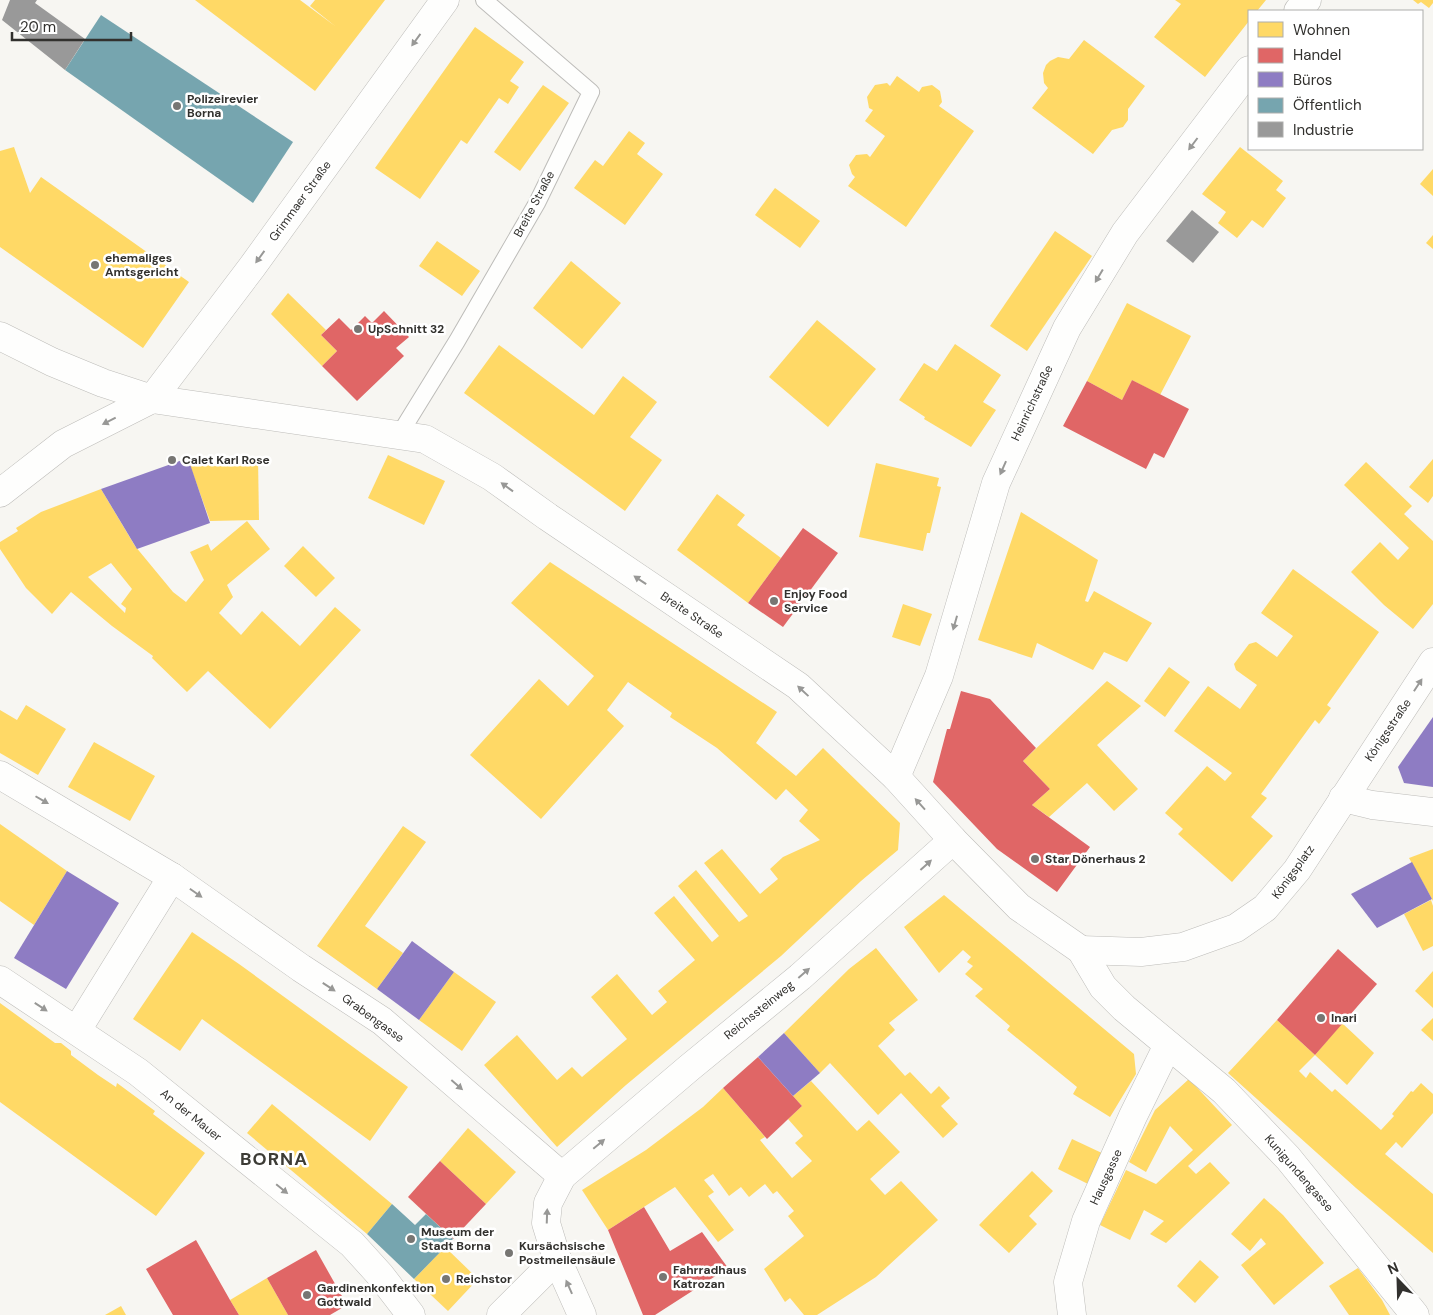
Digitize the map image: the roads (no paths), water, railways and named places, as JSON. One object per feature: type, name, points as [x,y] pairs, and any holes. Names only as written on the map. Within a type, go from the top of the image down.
[{"type":"street","name":"Grimmaer Straße","points":[[152,399],[248,274],[445,0]]},
{"type":"street","points":[[1299,10],[1307,0]]},
{"type":"street","name":"Heinrichstraße","points":[[896,777],[939,676],[996,483],[1067,328],[1125,233],[1248,71]]},
{"type":"street","name":"Breite Straße","points":[[0,336],[60,366],[152,399],[425,439],[492,477],[556,523],[798,686],[896,777],[952,840]]},
{"type":"street","points":[[0,493],[63,444],[152,399]]},
{"type":"street","name":"Königsstraße","points":[[1343,798],[1433,662]]},
{"type":"street","name":"Grabengasse","points":[[0,775],[172,877],[301,968],[382,1022],[562,1176]]},
{"type":"street","points":[[1343,798],[1372,805],[1433,812]]},
{"type":"street","name":"Königsplatz","points":[[1081,950],[1141,952],[1183,947],[1236,928],[1272,901],[1297,870],[1343,798]]},
{"type":"street","points":[[952,840],[1019,907],[1081,950],[1104,987],[1124,1008],[1168,1045]]},
{"type":"street","name":"Reichssteinweg","points":[[562,1176],[800,976],[952,840]]},
{"type":"street","points":[[77,1030],[172,877]]},
{"type":"street","name":"An der Mauer","points":[[0,980],[138,1072],[352,1244],[381,1276],[407,1314]]},
{"type":"street","name":"Hausgasse","points":[[1072,1315],[1068,1282],[1086,1221],[1133,1116],[1168,1045]]},
{"type":"street","name":"Kunigundengasse","points":[[1168,1045],[1224,1092],[1288,1158],[1415,1315]]},
{"type":"street","points":[[562,1176],[548,1203],[546,1223],[557,1259],[582,1315]]},
{"type":"street","points":[[501,1315],[557,1259]]},
{"type":"lane","name":"Breite Straße","points":[[399,434],[457,341],[537,203],[591,92],[484,0]]},
{"type":"place","name":"Polizeirevier Borna","points":[[177,106]]},
{"type":"place","name":"ehemaliges Amtsgericht","points":[[95,265]]},
{"type":"place","name":"UpSchnitt 32","points":[[358,329]]},
{"type":"place","name":"Calet Karl Rose","points":[[172,460]]},
{"type":"place","name":"Enjoy Food Service","points":[[774,601]]},
{"type":"place","name":"Star Dönerhaus 2","points":[[1035,859]]},
{"type":"place","name":"Inari","points":[[1321,1018]]},
{"type":"place","name":"Museum der Stadt Borna","points":[[411,1239]]},
{"type":"place","name":"Kursächsische Postmeilensäule","points":[[509,1253]]},
{"type":"place","name":"Fahrradhaus Katrozan","points":[[663,1277]]},
{"type":"place","name":"Reichstor","points":[[446,1279]]},
{"type":"place","name":"Gardinenkonfektion Gottwald","points":[[307,1295]]},
{"type":"district","name":"BORNA","points":[[274,1159]]}]
